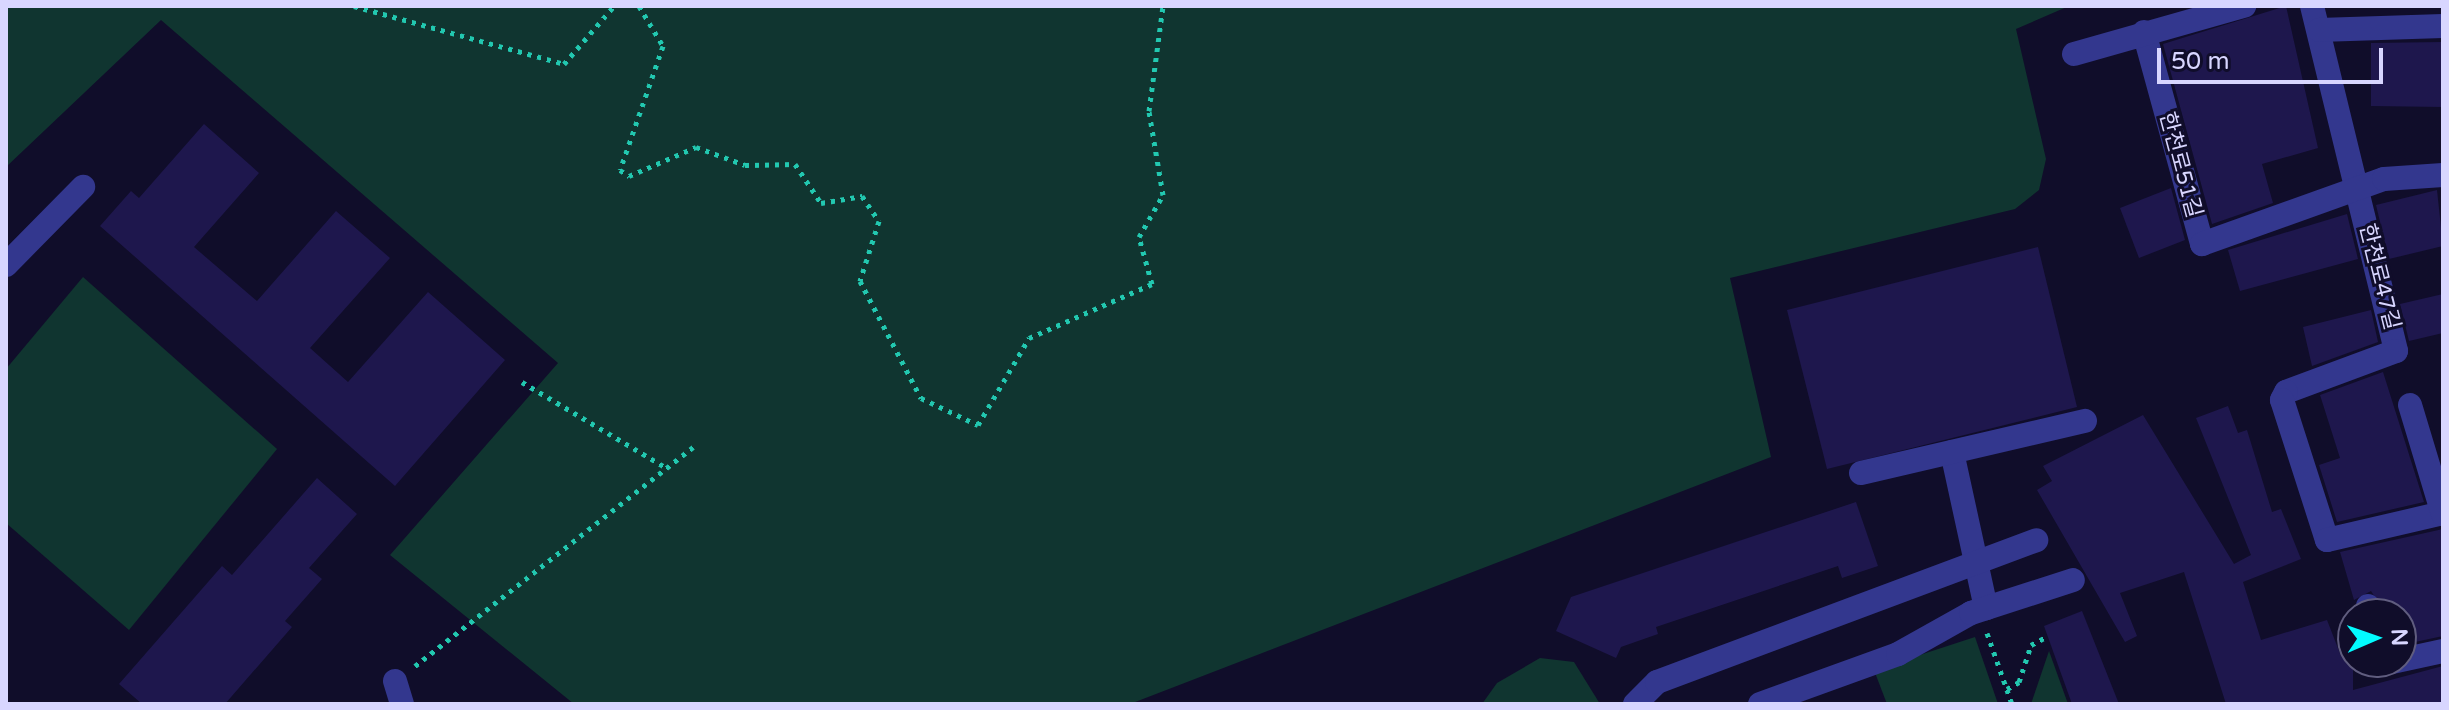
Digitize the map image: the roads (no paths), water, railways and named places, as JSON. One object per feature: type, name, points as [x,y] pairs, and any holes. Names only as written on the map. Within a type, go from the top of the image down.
[{"type":"street","points":[[2074,54],[2244,6]]},
{"type":"street","name":"한천로47길","points":[[2312,6],[2396,351],[2286,392],[2282,400],[2327,540],[2443,514],[2410,405]]},
{"type":"street","points":[[2319,30],[2443,26]]},
{"type":"street","name":"한천로51길","points":[[2144,32],[2202,244],[2384,179],[2443,175]]},
{"type":"street","points":[[6,265],[83,187]]},
{"type":"street","points":[[1861,473],[2085,421]]},
{"type":"street","points":[[1952,452],[1983,609]]},
{"type":"street","points":[[1635,704],[1657,682],[2036,540]]},
{"type":"street","points":[[1760,704],[1898,654],[1983,609],[2073,580]]},
{"type":"street","points":[[2417,657],[2443,651]]}]
